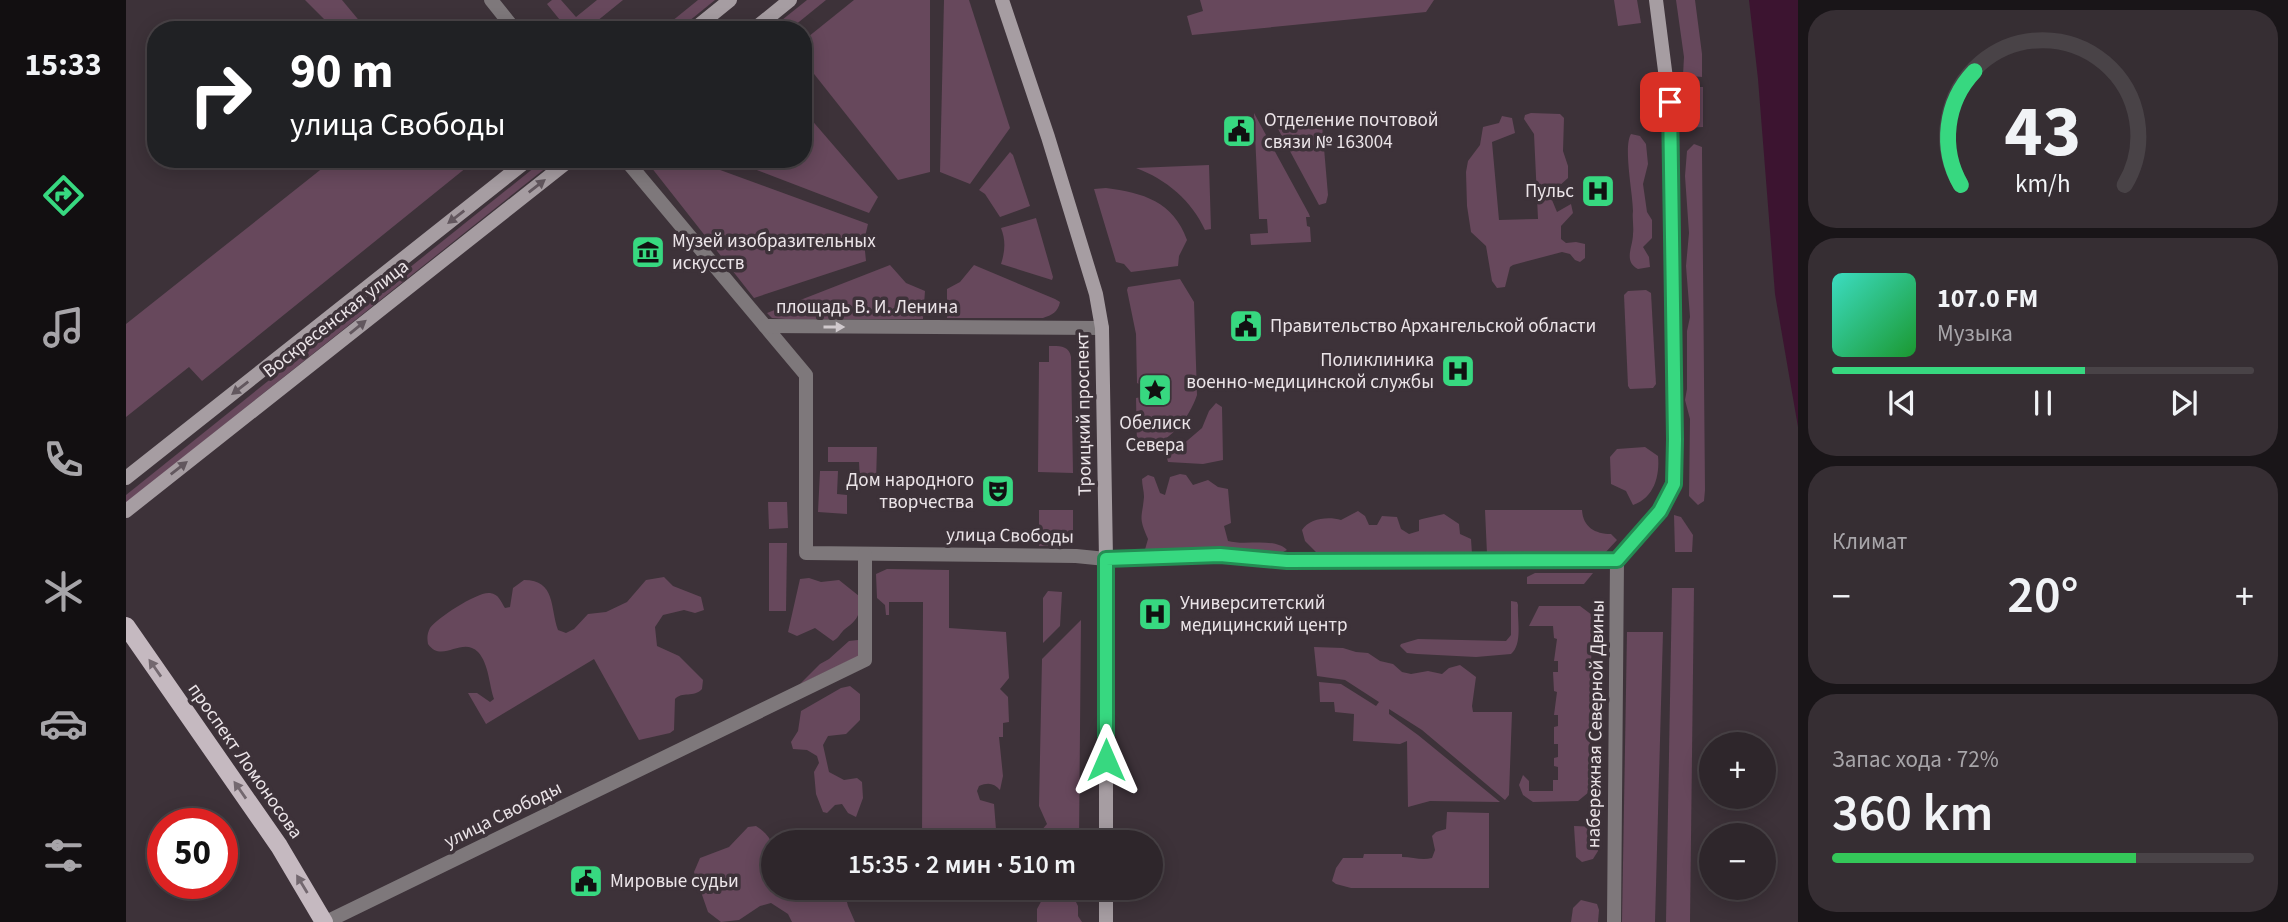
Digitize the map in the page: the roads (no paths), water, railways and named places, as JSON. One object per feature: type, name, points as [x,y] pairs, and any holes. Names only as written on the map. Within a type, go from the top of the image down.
[{"type":"main road","points":[[704,21],[730,0]]},
{"type":"main road","points":[[764,21],[790,0]]},
{"type":"main road","name":"Троицкий проспект","points":[[1002,0],[1096,294],[1102,328],[1106,559],[1106,830]]},
{"type":"main road","points":[[1617,560],[1660,511],[1674,484],[1670,102],[1656,0]]},
{"type":"main road","name":"Воскресенская улица","points":[[126,478],[518,168]]},
{"type":"main road","name":"Воскресенская улица","points":[[126,511],[560,168]]},
{"type":"main road","name":"проспект Ломоносова","points":[[126,626],[279,846],[325,922]]},
{"type":"main road","points":[[1105,922],[1106,900]]},
{"type":"street","points":[[491,0],[508,21]]},
{"type":"street","name":"площадь В. И. Ленина","points":[[633,168],[765,326],[1102,328]]},
{"type":"street","name":"улица Свободы","points":[[765,326],[806,375],[806,553],[1076,556],[1106,559],[1220,555],[1287,561],[1617,560]]},
{"type":"street","name":"улица Свободы","points":[[325,922],[866,660],[865,554]]},
{"type":"street","name":"набережная Северной Двины","points":[[1614,922],[1617,560]]},
{"type":"place","name":"Отделение почтовой связи № 163004","points":[[1239,131]]},
{"type":"place","name":"Пульс","points":[[1598,191]]},
{"type":"place","name":"Музей изобразительных искусств","points":[[648,252]]},
{"type":"place","name":"Правительство Архангельской области","points":[[1246,326]]},
{"type":"place","name":"Поликлиника военно-медицинской службы","points":[[1458,371]]},
{"type":"place","name":"Обелиск Севера","points":[[1155,390]]},
{"type":"place","name":"Дом народного творчества","points":[[998,491]]},
{"type":"place","name":"Университетский медицинский центр","points":[[1155,614]]},
{"type":"place","name":"Мировые судьи","points":[[586,881]]}]
